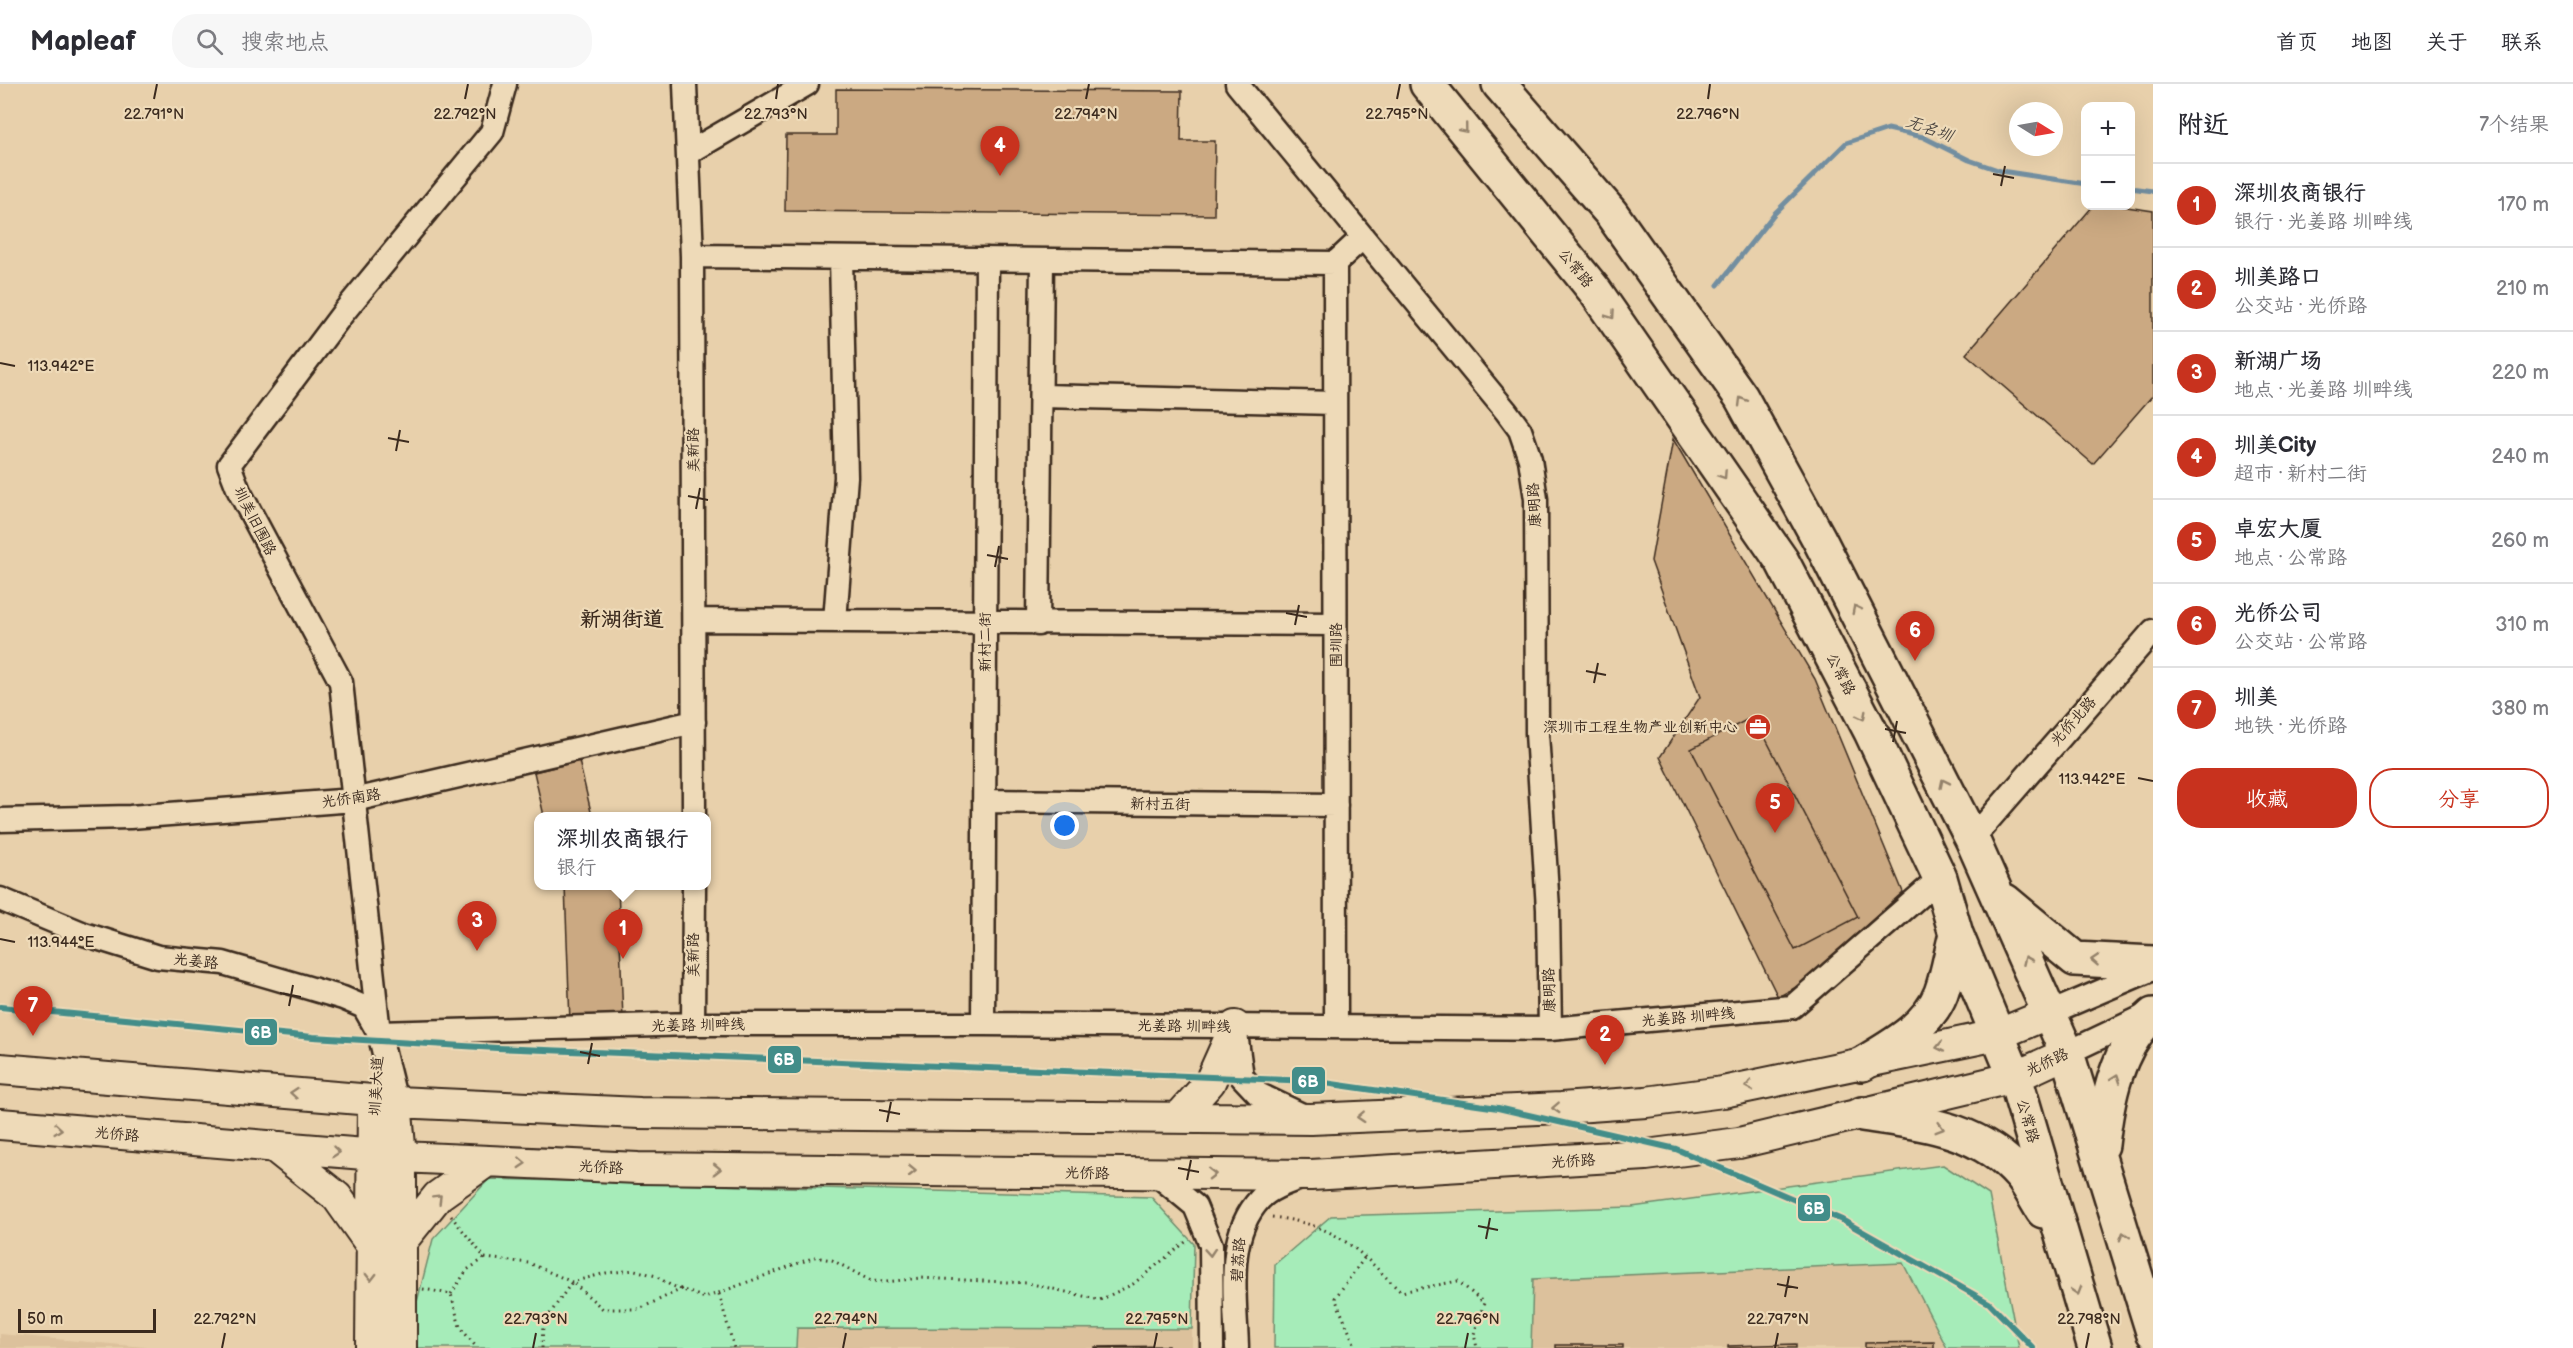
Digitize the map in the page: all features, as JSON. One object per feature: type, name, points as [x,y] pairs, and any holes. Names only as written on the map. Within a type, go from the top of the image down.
[{"type":"highway","name":"公常路","points":[[1427,84],[1595,291],[1782,561],[1871,732],[1940,878],[1956,934],[2015,1077],[2095,1348]]},
{"type":"highway","points":[[1499,84],[1611,213],[1741,397],[1819,539],[1972,839],[2067,1053],[2153,1332]]},
{"type":"highway","points":[[1999,896],[2074,958],[2153,963]]},
{"type":"highway","points":[[1862,1064],[1895,1045],[1924,1019],[1941,994],[1956,934]]},
{"type":"highway","points":[[2100,1156],[2108,1102],[2116,1074],[2140,1026],[2153,1014]]},
{"type":"highway","points":[[1862,1114],[1934,1125],[1981,1141],[2021,1176],[2062,1241]]},
{"type":"main road","points":[[0,1069],[385,1101],[640,1113],[1311,1119],[1646,1102],[1723,1092],[1997,1035],[2050,1013]]},
{"type":"main road","points":[[1178,1118],[1210,1082],[1235,1026]]},
{"type":"main road","name":"光侨路","points":[[0,1124],[388,1156],[638,1168],[1311,1175],[1646,1155],[1738,1143],[2015,1077],[2067,1053]]},
{"type":"main road","name":"圳美大道","points":[[385,1101],[388,1156],[401,1242],[401,1348]]},
{"type":"main road","points":[[273,1146],[337,1197],[371,1245]]},
{"type":"main road","name":"圳美大道","points":[[371,1348],[371,1245],[388,1156]]},
{"type":"main road","points":[[401,1242],[437,1198],[486,1162]]},
{"type":"street","name":"圳美旧围路","points":[[380,1034],[341,681],[239,491],[229,465],[343,313],[492,132],[505,84]]},
{"type":"street","name":"美新路","points":[[685,84],[692,256],[694,812]]},
{"type":"street","points":[[688,153],[807,84]]},
{"type":"street","name":"康明路","points":[[1237,84],[1506,411],[1520,430],[1530,459],[1536,499],[1537,733],[1548,909],[1550,1029]]},
{"type":"street","points":[[692,256],[1335,263],[1363,237]]},
{"type":"street","points":[[835,621],[846,477],[841,258]]},
{"type":"street","name":"新村二街","points":[[982,1024],[987,259]]},
{"type":"street","points":[[1038,624],[1042,260]]},
{"type":"street","name":"围圳路","points":[[1335,263],[1336,1027]]},
{"type":"street","points":[[1042,396],[1335,403]]},
{"type":"street","points":[[694,620],[1038,624],[1335,624]]},
{"type":"street","name":"光侨北路","points":[[1972,839],[2153,631]]},
{"type":"street","name":"光侨南路","points":[[0,820],[130,817],[354,800],[694,722]]},
{"type":"street","name":"新村五街","points":[[984,801],[1226,806],[1336,805]]},
{"type":"street","name":"光姜路 圳畔线","points":[[380,1034],[693,1024],[1550,1029],[1792,1007],[1940,878]]},
{"type":"street","name":"美新路","points":[[693,890],[693,1024]]},
{"type":"street","name":"光姜路","points":[[0,899],[84,934],[158,957],[223,963],[344,998],[364,1007],[380,1034]]},
{"type":"street","points":[[2050,1013],[2153,969]]},
{"type":"street","name":"光侨路","points":[[2067,1053],[2153,1014]]},
{"type":"street","points":[[1235,1026],[1242,1077],[1258,1094],[1311,1119]]},
{"type":"street","name":"圳美大道","points":[[380,1034],[385,1101]]},
{"type":"street","name":"碧荔路","points":[[1155,1173],[1195,1206],[1211,1245],[1212,1348]]},
{"type":"street","name":"碧荔路","points":[[1237,1348],[1235,1270],[1239,1232],[1260,1198],[1285,1183],[1311,1175]]},
{"type":"path","points":[[437,1198],[485,1258]]},
{"type":"path","points":[[1261,1216],[1304,1221],[1348,1241],[1401,1292],[1458,1281],[1484,1303],[1474,1334],[1477,1348]]},
{"type":"path","points":[[542,1348],[543,1324],[572,1282],[606,1273],[635,1270],[656,1276],[705,1298],[815,1257],[832,1260],[871,1281],[886,1282],[920,1278],[1028,1283],[1100,1300],[1133,1284],[1204,1228]]},
{"type":"path","points":[[1356,1348],[1335,1298],[1365,1257]]},
{"type":"path","points":[[450,1294],[467,1270],[485,1258],[529,1263],[572,1282],[603,1309],[639,1310],[682,1289]]},
{"type":"path","points":[[401,1285],[450,1294]]},
{"type":"path","points":[[450,1294],[460,1327],[477,1348]]},
{"type":"path","points":[[719,1294],[734,1348]]},
{"type":"shaded area","points":[[1904,1263],[1949,1348],[1531,1348],[1533,1279]]},
{"type":"shaded area","points":[[796,1328],[1192,1329],[1192,1348],[796,1348]]},
{"type":"shaded area","points":[[0,1334],[155,1348],[0,1348]]},
{"type":"green space","points":[[1943,1165],[1989,1195],[2019,1348],[1947,1348],[1903,1263],[1533,1279],[1531,1348],[1274,1348],[1275,1264],[1331,1216],[1632,1207]]},
{"type":"green space","points":[[489,1179],[1151,1197],[1194,1244],[1192,1329],[797,1328],[796,1348],[417,1348],[417,1302],[433,1239]]},
{"type":"building","points":[[836,89],[1182,91],[1181,141],[1215,141],[1214,215],[785,211],[786,135],[836,135]]},
{"type":"building","points":[[2135,208],[2153,211],[2153,395],[2093,464],[1966,354],[2090,210]]},
{"type":"building","name":"深圳市工程生物产业创新中心","points":[[1673,439],[1815,679],[1903,892],[1802,984],[1778,997],[1660,757],[1700,697],[1651,561]]},
{"type":"building","points":[[1754,716],[1858,917],[1795,950],[1691,749]]},
{"type":"building","points":[[579,761],[591,812],[543,812],[534,772]]},
{"type":"building","points":[[565,890],[618,890],[623,1020],[570,1022]]},
{"type":"building","points":[[1934,1342],[1934,1348],[1865,1348],[1865,1343]]},
{"type":"building","points":[[1796,1344],[1796,1348],[1728,1348],[1728,1346]]},
{"type":"building","points":[[1556,1345],[1623,1345],[1623,1348],[1556,1348]]},
{"type":"building","points":[[1168,1346],[1168,1348],[1095,1348],[1095,1347]]},
{"type":"waterway","name":"无名圳","points":[[1718,285],[1774,214],[1846,143],[1888,129],[1923,137],[1969,160],[2001,171],[2081,183]]},
{"type":"waterway","name":"无名圳","points":[[2135,189],[2153,191]]},
{"type":"transit line","name":"6B","points":[[0,1007],[313,1037],[497,1048],[1311,1081],[1498,1108],[1676,1149],[1842,1220],[1989,1303],[2033,1348]]},
{"type":"place","name":"圳美City","points":[[1000,176]]},
{"type":"place","name":"光侨公司","points":[[1915,661]]},
{"type":"place","name":"深圳市工程生物产业创新中心","points":[[1758,727]]},
{"type":"place","name":"卓宏大厦","points":[[1775,833]]},
{"type":"place","name":"新湖广场","points":[[477,951]]},
{"type":"place","name":"深圳农商银行","points":[[623,959]]},
{"type":"place","name":"圳美","points":[[33,1036]]},
{"type":"place","name":"圳美路口","points":[[1605,1065]]},
{"type":"district","name":"新湖街道","points":[[622,619]]}]
